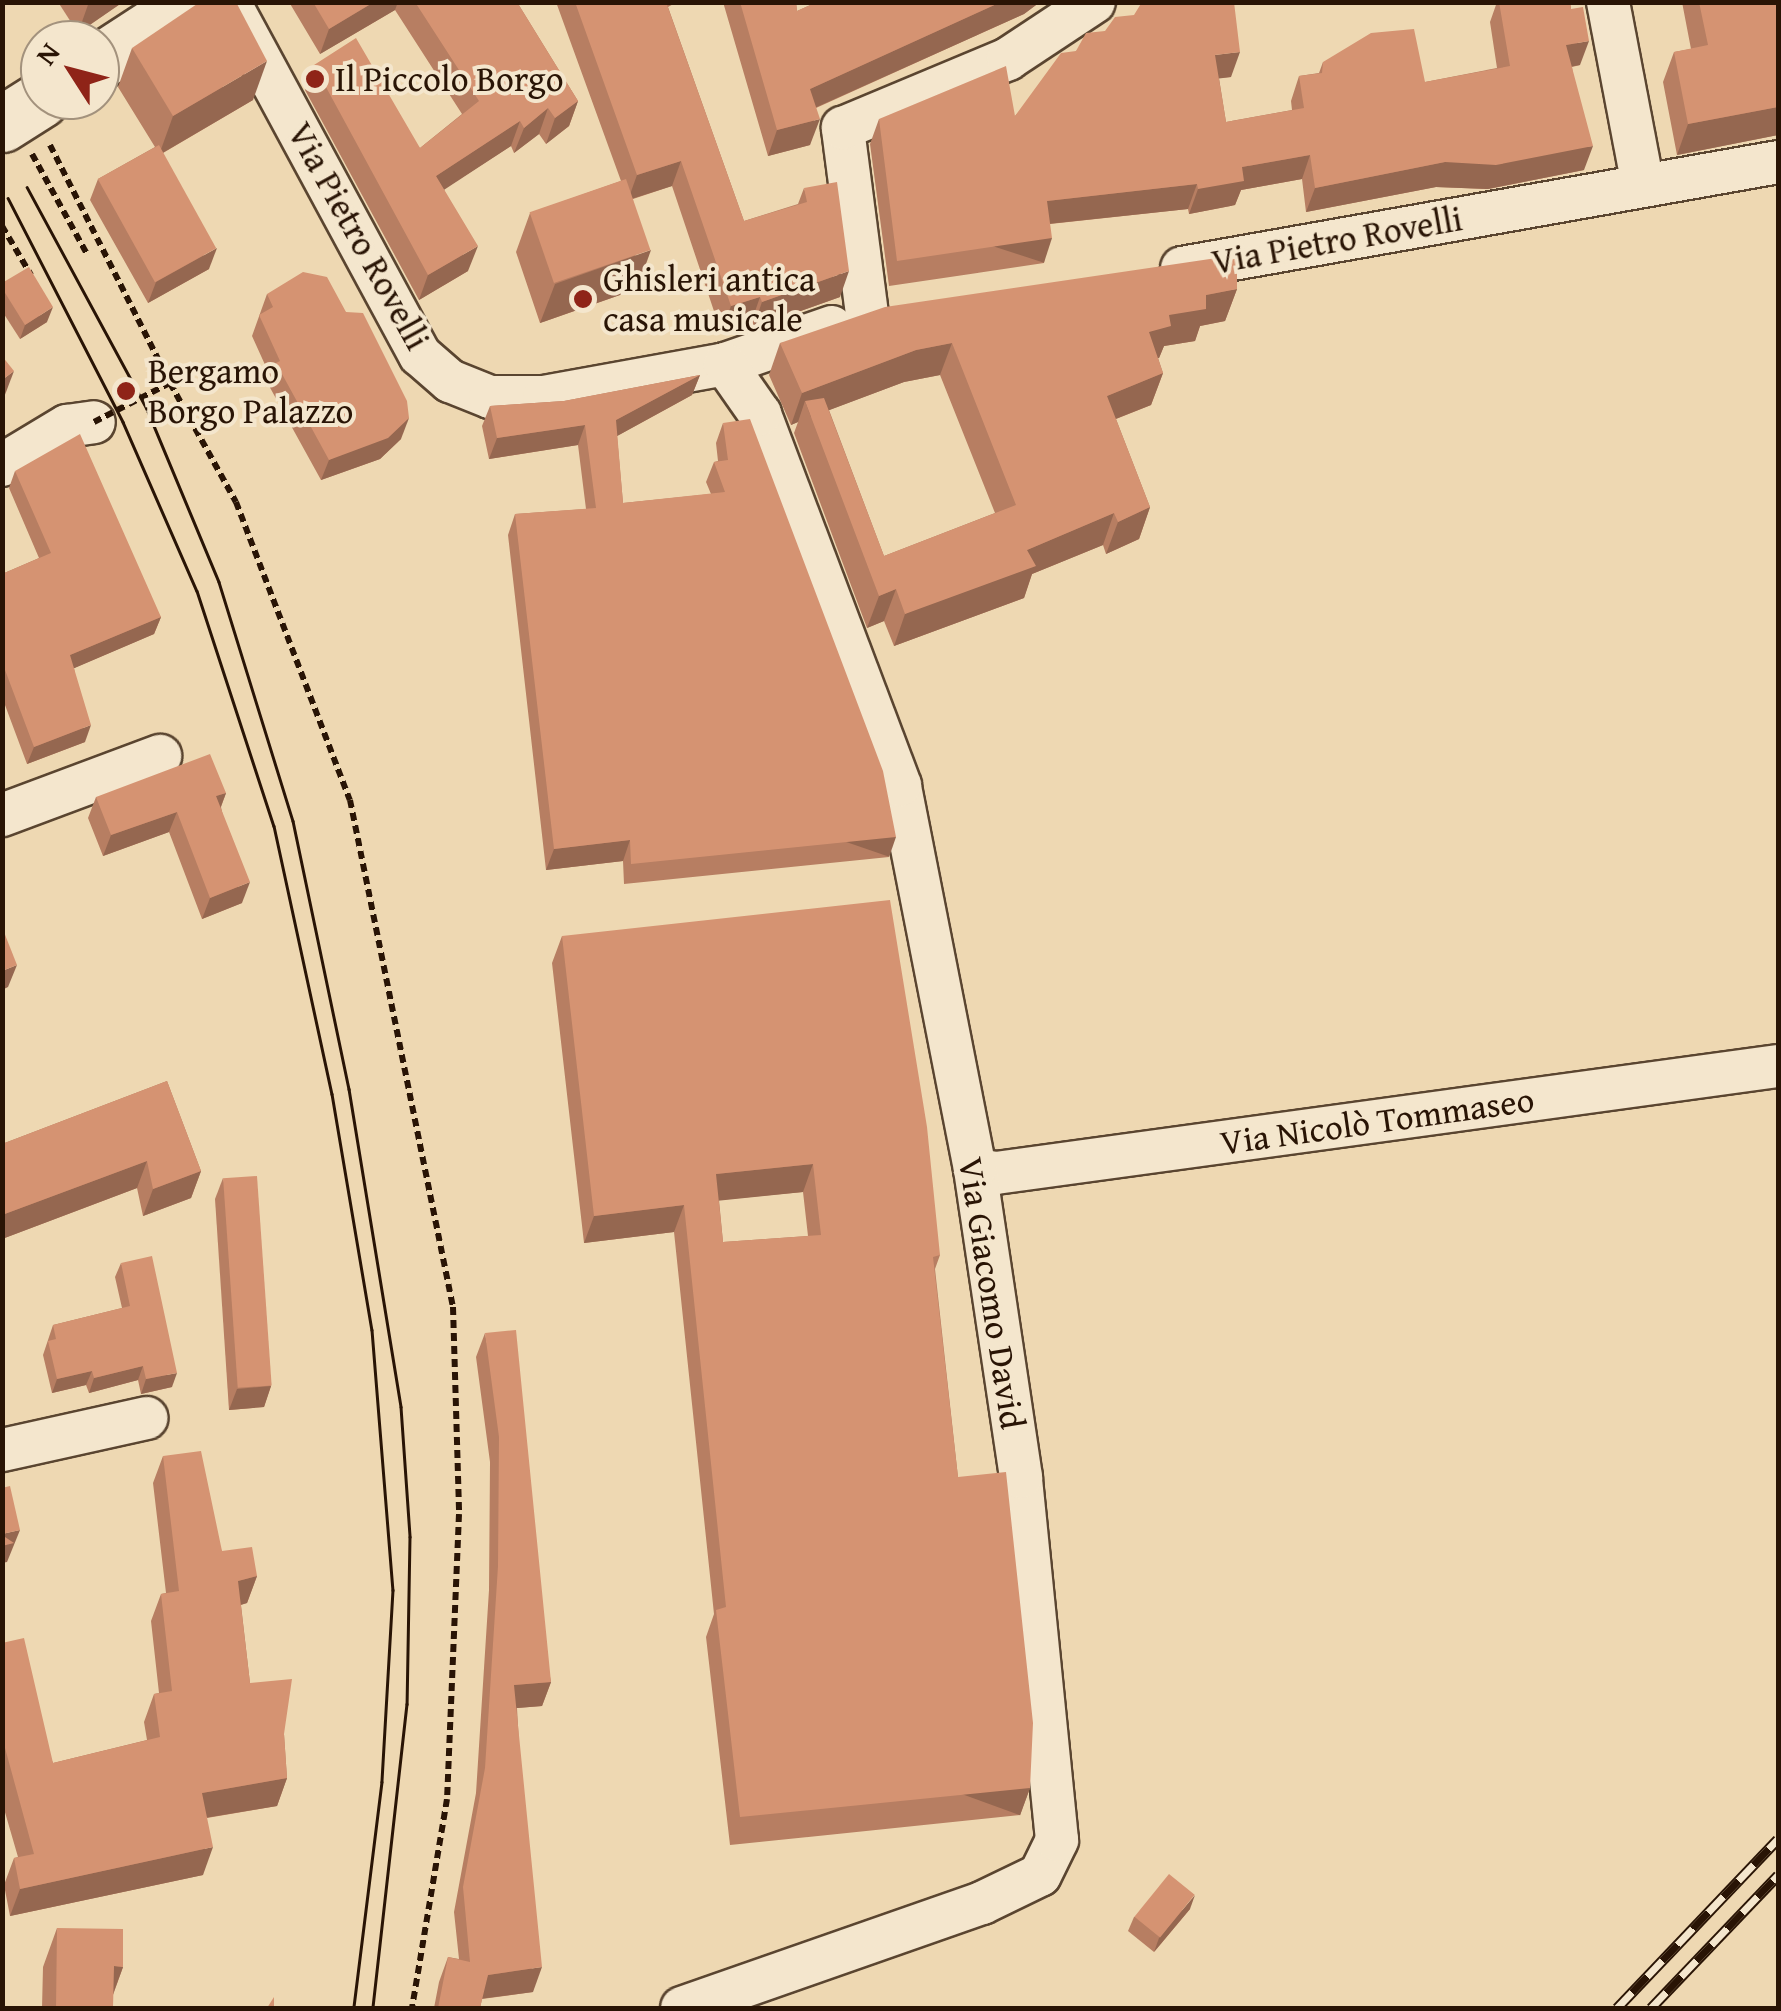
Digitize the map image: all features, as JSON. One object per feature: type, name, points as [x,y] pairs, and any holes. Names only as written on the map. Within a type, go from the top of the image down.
[{"type":"main road","points":[[120,48],[191,2]]},
{"type":"street","name":"Via Pietro Rovelli","points":[[229,2],[420,354],[450,380],[490,397],[544,397],[725,364],[886,312],[842,128],[1008,60],[1094,2]]},
{"type":"street","points":[[1608,2],[1643,184]]},
{"type":"street","name":"Via Pietro Rovelli","points":[[1143,274],[1778,162]]},
{"type":"street","name":"Via Giacomo David","points":[[682,2008],[982,1903],[1040,1875],[1058,1840],[1022,1477],[975,1170],[900,784],[760,414],[725,364]]},
{"type":"street","points":[[2,465],[67,426],[94,422]]},
{"type":"street","points":[[2,815],[160,756]]},
{"type":"street","name":"Via Nicolò Tommaseo","points":[[975,1170],[996,1173],[1778,1066]]},
{"type":"street","points":[[2,1450],[146,1418]]},
{"type":"path","points":[[29,120],[236,502],[350,800],[453,1307],[458,1514],[447,1799],[412,2008]]},
{"type":"path","points":[[38,164],[86,254]]},
{"type":"path","points":[[2,226],[36,284]]},
{"type":"path","points":[[94,422],[170,383]]},
{"type":"building","points":[[200,2],[236,2],[267,61],[173,116],[132,48]]},
{"type":"building","points":[[313,2],[374,2],[329,29]]},
{"type":"building","points":[[415,2],[517,2],[578,101],[555,118],[548,108],[524,128],[520,121],[436,176],[478,246],[428,275],[314,65],[356,38],[420,148],[479,101]]},
{"type":"building","points":[[575,2],[666,2],[744,221],[807,202],[804,188],[837,182],[849,271],[762,302],[760,297],[731,306],[681,161],[637,175]]},
{"type":"building","points":[[740,2],[796,2],[797,11],[817,2],[1001,2],[810,89],[820,119],[777,130]]},
{"type":"building","points":[[1142,2],[1234,2],[1240,52],[1215,55],[1226,122],[1304,108],[1299,76],[1322,73],[1323,62],[1371,33],[1414,29],[1425,82],[1510,66],[1499,2],[1570,2],[1571,9],[1583,7],[1589,41],[1566,45],[1593,146],[1496,165],[1445,162],[1315,188],[1310,155],[1242,167],[1244,181],[1198,189],[1197,184],[1047,201],[1052,238],[897,261],[879,119],[1006,66],[1015,116],[1061,53],[1076,51],[1086,33],[1105,31],[1115,17],[1134,15]]},
{"type":"building","points":[[1699,2],[1778,2],[1778,107],[1688,124],[1674,52],[1708,45]]},
{"type":"building","points":[[159,145],[216,248],[155,282],[98,179]]},
{"type":"building","points":[[626,179],[650,250],[554,283],[530,212]]},
{"type":"building","points":[[1237,255],[1237,289],[1206,295],[1206,309],[1169,315],[1171,326],[1149,332],[1163,373],[1107,396],[1150,507],[1118,522],[1114,513],[1027,550],[1036,566],[905,614],[896,589],[879,596],[805,401],[824,398],[884,556],[1016,505],[952,343],[916,350],[802,393],[780,343],[885,307]]},
{"type":"building","points":[[29,267],[53,307],[25,325],[2,283]]},
{"type":"building","points":[[303,272],[327,277],[346,312],[363,313],[407,401],[409,418],[388,438],[329,460],[276,363],[280,361],[259,315],[273,307],[267,294]]},
{"type":"building","points":[[2,356],[14,371],[2,380]]},
{"type":"building","points":[[700,375],[616,420],[623,503],[725,492],[714,462],[728,460],[723,423],[750,419],[883,771],[896,837],[631,864],[630,840],[554,849],[515,514],[596,508],[585,425],[497,438],[490,406],[564,401]]},
{"type":"building","points":[[80,434],[161,617],[70,655],[91,725],[34,747],[2,662],[2,574],[51,553],[15,471]]},
{"type":"building","points":[[210,754],[226,793],[216,796],[250,882],[210,898],[177,812],[111,835],[96,797]]},
{"type":"building","points":[[890,900],[927,1127],[940,1255],[933,1257],[958,1477],[1006,1472],[1033,1723],[1030,1788],[740,1817],[716,1610],[726,1607],[684,1205],[594,1216],[562,936]],"holes":[[[813,1164],[821,1235],[723,1242],[716,1174]]]},
{"type":"building","points":[[2,927],[17,965],[2,971]]},
{"type":"building","points":[[167,1081],[201,1171],[153,1189],[147,1161],[2,1215],[2,1144]]},
{"type":"building","points":[[257,1176],[272,1385],[238,1388],[223,1178]]},
{"type":"building","points":[[152,1256],[177,1373],[146,1379],[143,1366],[94,1378],[92,1371],[57,1379],[48,1341],[56,1339],[53,1325],[130,1306],[121,1263]]},
{"type":"building","points":[[516,1330],[551,1682],[514,1685],[542,1967],[488,1975],[480,2008],[438,2008],[448,1957],[470,1962],[463,1887],[485,1768],[498,1566],[499,1437],[485,1333]]},
{"type":"building","points":[[201,1451],[222,1551],[252,1547],[257,1576],[238,1581],[250,1683],[292,1679],[284,1734],[287,1778],[202,1793],[213,1847],[20,1889],[14,1858],[34,1854],[2,1737],[2,1643],[24,1638],[53,1763],[160,1737],[154,1694],[172,1691],[161,1594],[179,1591],[163,1456]]},
{"type":"building","points":[[10,1486],[20,1530],[2,1534],[2,1488]]},
{"type":"building","points":[[2,1535],[14,1543],[2,1546]]},
{"type":"building","points":[[1169,1874],[1195,1895],[1160,1938],[1134,1917]]},
{"type":"building","points":[[57,1928],[123,1929],[123,1967],[114,1966],[113,2008],[56,2008]]},
{"type":"tram line","points":[[27,187],[147,409],[219,582],[293,821],[349,1089],[401,1407],[410,1537],[407,1704],[373,2008]]},
{"type":"tram line","points":[[8,198],[123,422],[197,591],[274,826],[332,1094],[372,1330],[393,1590],[382,1782],[354,2008]]},
{"type":"railway","points":[[1617,2008],[1778,1839]]},
{"type":"railway","points":[[1651,2008],[1778,1875]]},
{"type":"place","name":"Il Piccolo Borgo","points":[[315,79]]},
{"type":"place","name":"Ghisleri antica casa musicale","points":[[583,299]]},
{"type":"place","name":"Bergamo Borgo Palazzo","points":[[126,391]]}]
